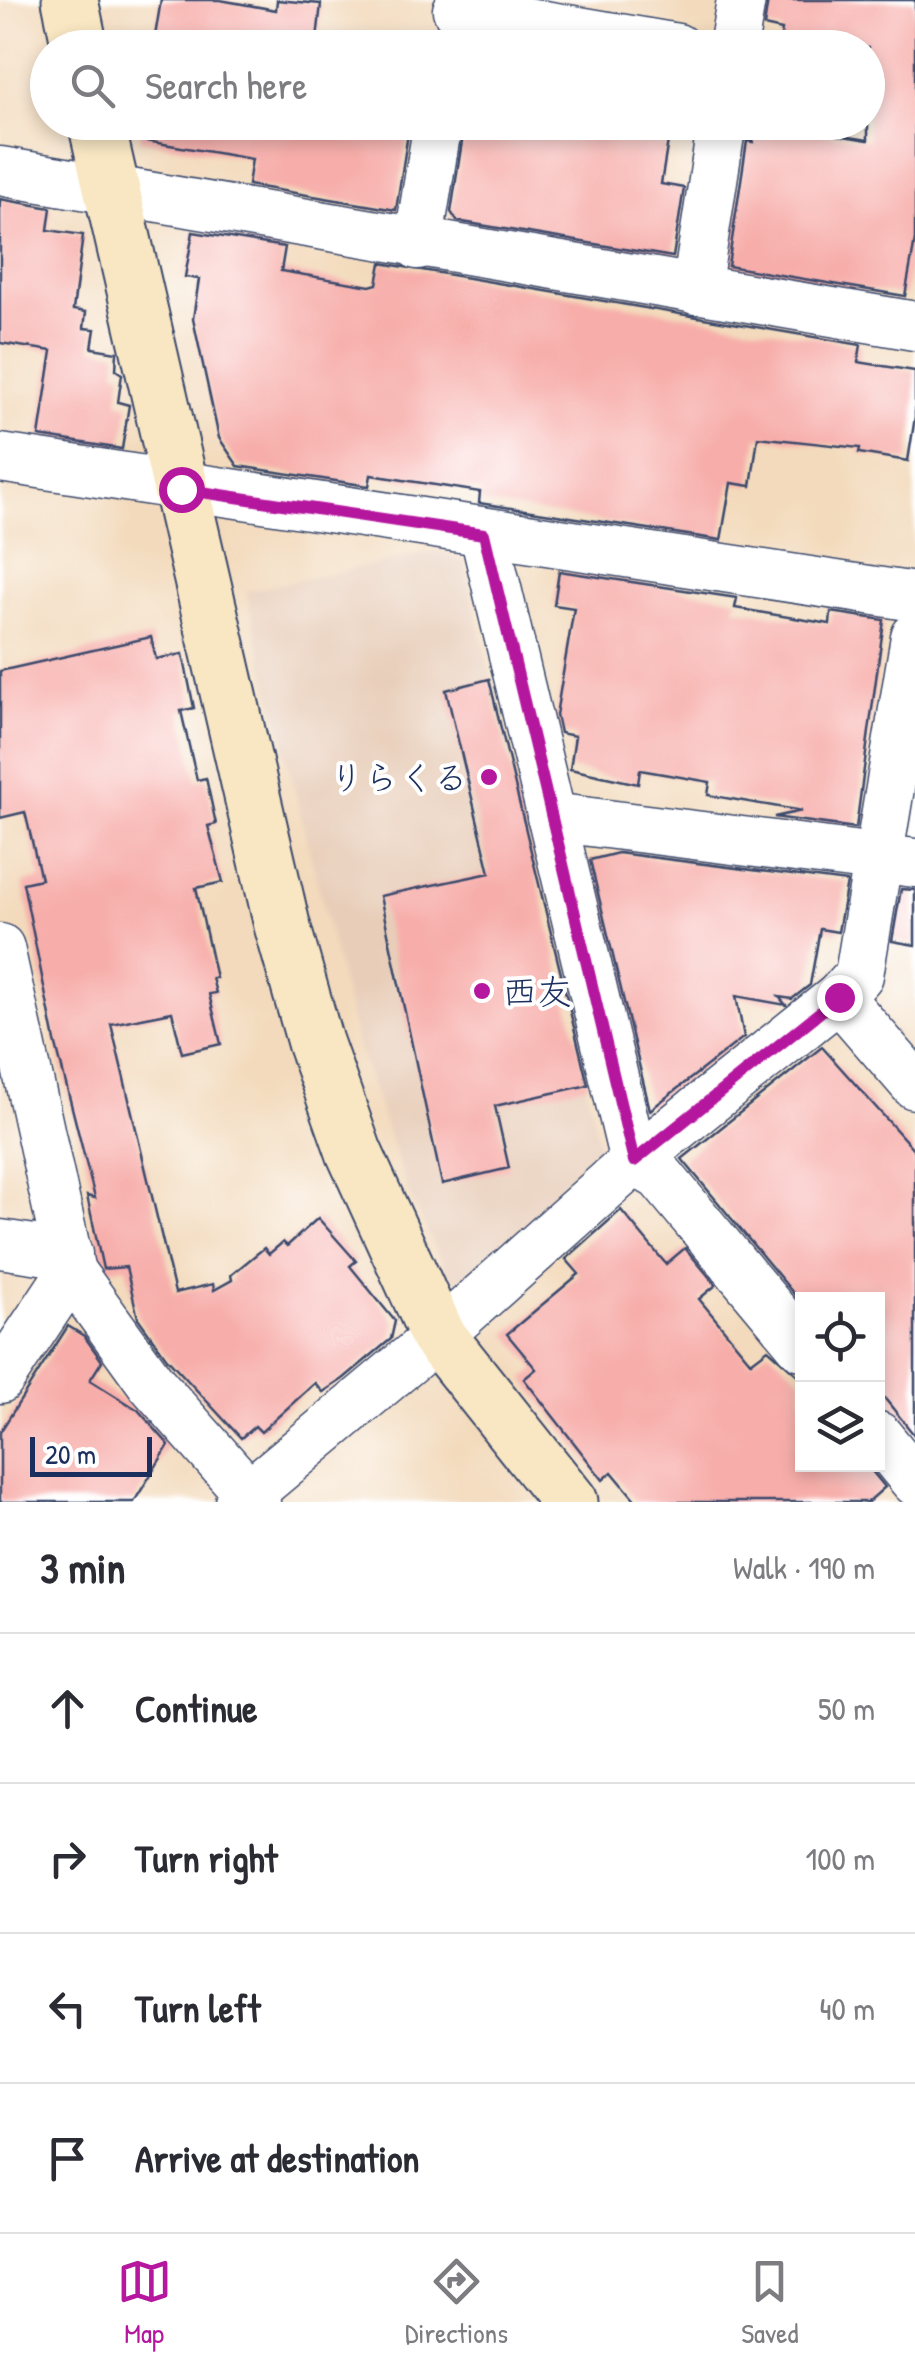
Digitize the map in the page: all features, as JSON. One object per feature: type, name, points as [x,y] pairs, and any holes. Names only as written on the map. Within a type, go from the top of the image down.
[{"type":"street","points":[[70,0],[76,30]]},
{"type":"street","points":[[736,30],[741,0]]},
{"type":"street","points":[[455,19],[540,30]]},
{"type":"street","points":[[100,140],[282,925],[315,1042],[354,1152],[438,1336],[570,1502]]},
{"type":"street","points":[[418,245],[435,140]]},
{"type":"street","points":[[696,290],[719,140]]},
{"type":"street","points":[[0,172],[915,326]]},
{"type":"street","points":[[0,458],[181,489],[915,597]]},
{"type":"street","points":[[484,534],[634,1161],[660,1176],[795,1338]]},
{"type":"street","points":[[3,973],[70,1263],[152,1384],[248,1499],[634,1161],[839,997],[859,975],[898,861],[915,637]]},
{"type":"street","points":[[551,817],[898,861]]},
{"type":"street","points":[[839,997],[915,1085]]},
{"type":"street","points":[[0,1244],[70,1263]]},
{"type":"street","points":[[0,1379],[70,1263]]},
{"type":"street","points":[[885,1445],[915,1481]]},
{"type":"shaded area","points":[[443,550],[464,560],[605,1169],[475,1287],[451,1282],[410,1196],[357,1045],[246,591]]},
{"type":"building","points":[[161,0],[220,0],[276,10],[277,0],[321,4],[318,30],[156,30]]},
{"type":"building","points":[[768,0],[915,0],[915,240],[905,296],[728,266],[747,141],[885,140],[885,30],[782,30],[764,26]]},
{"type":"building","points":[[140,140],[407,140],[396,210],[248,185],[252,159]]},
{"type":"building","points":[[462,140],[668,140],[661,184],[684,188],[673,257],[457,221],[451,212]]},
{"type":"building","points":[[0,199],[51,208],[48,230],[83,235],[73,310],[86,312],[84,328],[95,329],[92,348],[117,352],[116,370],[122,374],[118,402],[129,405],[122,449],[39,436],[52,351],[0,343]]},
{"type":"building","points":[[193,232],[285,247],[281,271],[370,286],[377,284],[381,263],[861,345],[858,362],[915,371],[915,417],[908,461],[859,453],[860,448],[758,437],[751,486],[731,483],[721,540],[479,503],[480,492],[371,475],[369,486],[238,466],[219,438],[193,319],[199,279],[185,277]]},
{"type":"building","points":[[559,571],[737,598],[735,608],[830,624],[831,612],[884,620],[856,828],[774,817],[802,811],[708,795],[710,782],[640,770],[638,784],[570,769],[575,736],[560,733],[556,715],[574,608],[554,605]]},
{"type":"building","points":[[151,637],[156,659],[183,654],[194,708],[181,711],[197,780],[206,778],[216,824],[208,826],[223,882],[196,888],[216,978],[212,978],[216,993],[209,994],[221,1044],[182,1053],[172,1012],[111,1024],[175,1293],[213,1284],[214,1290],[232,1280],[231,1275],[264,1248],[269,1254],[283,1242],[287,1246],[318,1218],[356,1261],[350,1266],[395,1321],[391,1339],[343,1379],[323,1392],[315,1383],[261,1432],[255,1426],[241,1438],[166,1357],[138,1318],[126,1267],[103,1269],[87,1196],[95,1198],[55,1041],[23,883],[41,879],[25,812],[0,818],[0,671]]},
{"type":"building","name":"西友","points":[[489,679],[588,1085],[495,1106],[509,1168],[442,1184],[380,896],[490,873],[446,690]]},
{"type":"building","points":[[618,853],[847,882],[838,932],[820,929],[810,985],[792,999],[779,997],[786,1005],[736,996],[744,1037],[650,1110],[590,860]]},
{"type":"building","points":[[901,889],[915,890],[915,945],[892,941]]},
{"type":"building","points":[[822,1047],[915,1151],[915,1436],[885,1399],[885,1292],[795,1292],[795,1295],[682,1159]]},
{"type":"building","points":[[621,1210],[666,1264],[685,1248],[716,1285],[699,1299],[751,1362],[768,1349],[795,1373],[795,1472],[873,1472],[885,1487],[868,1502],[637,1502],[612,1472],[603,1480],[524,1379],[536,1369],[507,1334],[579,1274],[566,1259]]},
{"type":"building","points":[[68,1326],[84,1336],[102,1361],[90,1380],[138,1410],[169,1445],[134,1502],[0,1502],[0,1432]]},
{"type":"place","name":"りらくる","points":[[489,777]]},
{"type":"place","name":"西友","points":[[482,991]]},
{"type":"route","points":[[181,489],[484,534],[634,1161],[839,997]]}]
